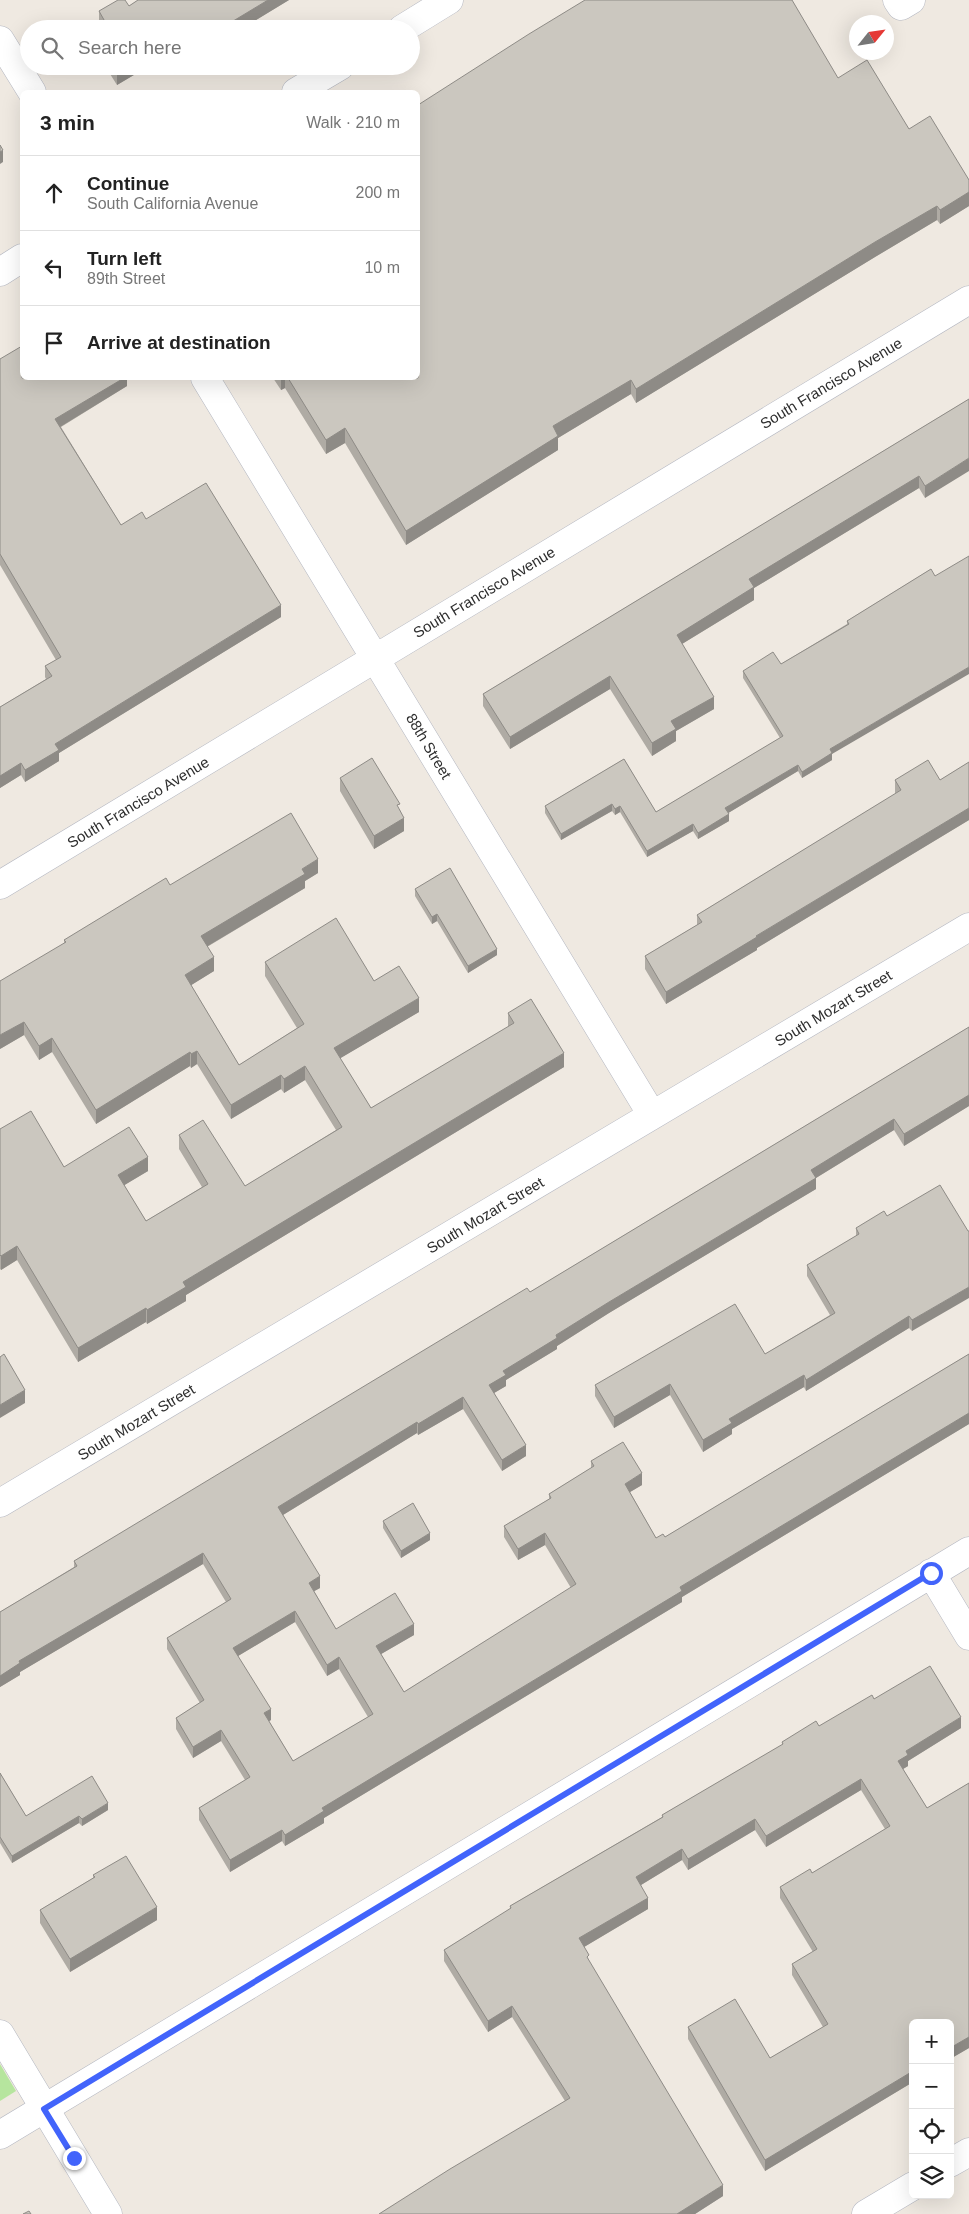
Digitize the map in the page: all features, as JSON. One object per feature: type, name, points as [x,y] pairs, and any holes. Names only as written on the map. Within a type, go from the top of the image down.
[{"type":"street","points":[[417,20],[449,0]]},
{"type":"street","points":[[898,0],[901,6],[911,0]]},
{"type":"street","points":[[0,40],[20,72]]},
{"type":"street","points":[[22,75],[31,90]]},
{"type":"street","points":[[299,90],[325,75]]},
{"type":"street","points":[[0,272],[20,259]]},
{"type":"street","name":"South Francisco Avenue","points":[[0,885],[969,300]]},
{"type":"street","name":"88th Street","points":[[206,380],[652,1115]]},
{"type":"street","name":"South Mozart Street","points":[[0,1503],[969,927]]},
{"type":"street","points":[[0,2135],[969,1551]]},
{"type":"street","points":[[931,1573],[969,1636]]},
{"type":"street","points":[[0,2034],[108,2214]]},
{"type":"street","points":[[954,2161],[969,2152]]},
{"type":"street","points":[[866,2214],[909,2188]]},
{"type":"green space","points":[[0,2064],[16,2091],[0,2101]]},
{"type":"building","points":[[118,0],[125,0],[129,6],[138,0],[268,0],[235,20],[104,20],[99,11]]},
{"type":"building","points":[[585,0],[792,0],[838,78],[867,60],[909,129],[930,116],[969,180],[969,192],[940,210],[937,206],[875,242],[636,389],[631,380],[553,426],[558,436],[406,531],[345,428],[326,440],[289,380],[420,380],[420,104]]},
{"type":"building","points":[[20,347],[20,380],[121,380],[55,419],[121,525],[142,512],[146,519],[206,483],[281,605],[55,744],[59,750],[25,770],[21,763],[0,776],[0,707],[52,676],[45,666],[61,657],[0,554],[0,359]]},
{"type":"building","points":[[969,399],[969,458],[925,486],[919,476],[749,579],[754,587],[677,635],[714,697],[671,721],[676,729],[652,743],[610,676],[510,737],[483,694]]},
{"type":"building","points":[[969,556],[969,667],[830,749],[832,753],[802,772],[798,765],[725,808],[729,814],[698,833],[693,824],[647,851],[620,806],[615,809],[612,804],[561,834],[545,806],[624,759],[656,812],[783,736],[743,671],[773,652],[781,664],[849,624],[847,621],[931,569],[935,576]]},
{"type":"building","points":[[372,758],[400,804],[397,805],[404,818],[374,836],[340,778]]},
{"type":"building","points":[[928,760],[940,780],[969,762],[969,808],[666,992],[645,956],[702,922],[697,915],[901,790],[895,780]]},
{"type":"building","points":[[291,813],[318,859],[302,869],[305,874],[201,936],[214,957],[185,975],[239,1065],[304,1024],[265,962],[336,918],[374,981],[399,966],[419,998],[334,1048],[371,1108],[514,1023],[508,1013],[531,999],[564,1053],[183,1282],[186,1287],[78,1348],[17,1246],[0,1255],[0,1129],[31,1111],[64,1167],[129,1127],[148,1157],[118,1175],[146,1221],[208,1184],[179,1135],[203,1120],[245,1186],[342,1127],[305,1066],[284,1079],[281,1075],[231,1105],[197,1051],[191,1054],[190,1052],[96,1110],[52,1038],[39,1046],[24,1022],[0,1035],[0,981],[66,942],[64,940],[166,878],[170,885]]},
{"type":"building","points":[[450,868],[497,949],[468,966],[437,914],[432,917],[415,889]]},
{"type":"building","points":[[969,1027],[969,1095],[904,1134],[894,1119],[811,1170],[816,1178],[609,1302],[556,1335],[557,1338],[503,1371],[506,1375],[489,1385],[526,1445],[502,1460],[463,1397],[418,1424],[417,1422],[278,1507],[320,1576],[309,1583],[336,1629],[395,1593],[414,1624],[376,1646],[404,1692],[576,1584],[545,1533],[518,1549],[504,1526],[551,1498],[549,1494],[594,1466],[591,1461],[623,1442],[642,1473],[625,1484],[656,1538],[663,1534],[665,1537],[969,1354],[969,1413],[680,1587],[682,1591],[322,1808],[324,1811],[285,1835],[282,1830],[230,1860],[199,1808],[250,1777],[221,1730],[193,1747],[176,1718],[204,1700],[167,1638],[231,1599],[203,1553],[19,1661],[20,1663],[0,1676],[0,1612],[77,1566],[74,1561],[527,1288],[530,1292]],"holes":[[[295,1611],[327,1665],[339,1657],[373,1714],[293,1761],[264,1713],[271,1709],[233,1648]]]},
{"type":"building","points":[[940,1185],[969,1231],[969,1287],[912,1320],[909,1316],[806,1380],[804,1375],[729,1419],[732,1423],[703,1440],[670,1384],[614,1417],[595,1385],[735,1304],[765,1354],[835,1313],[807,1265],[859,1234],[856,1228],[884,1211],[887,1216]]},
{"type":"building","points":[[4,1354],[25,1390],[0,1405],[0,1357]]},
{"type":"building","points":[[413,1503],[430,1533],[401,1551],[383,1521]]},
{"type":"building","points":[[930,1666],[961,1717],[906,1751],[908,1755],[898,1761],[927,1808],[969,1783],[969,2037],[954,2046],[954,2019],[909,2019],[909,2073],[765,2160],[688,2027],[735,1999],[770,2058],[828,2024],[792,1964],[817,1949],[780,1887],[810,1869],[812,1873],[890,1826],[861,1779],[766,1836],[755,1819],[688,1859],[682,1849],[636,1877],[648,1898],[579,1938],[589,1955],[587,1957],[723,2185],[677,2214],[379,2214],[450,2169],[570,2098],[512,2006],[488,2021],[444,1950],[511,1908],[510,1906],[663,1817],[662,1815],[783,1744],[782,1742],[816,1721],[819,1726],[872,1695],[874,1699]]},
{"type":"building","points":[[0,1773],[26,1816],[92,1776],[108,1803],[82,1819],[79,1816],[12,1856],[0,1837]]},
{"type":"building","points":[[126,1856],[157,1907],[70,1959],[40,1910]]},
{"type":"route","points":[[74,2158],[44,2109],[931,1573]]}]
